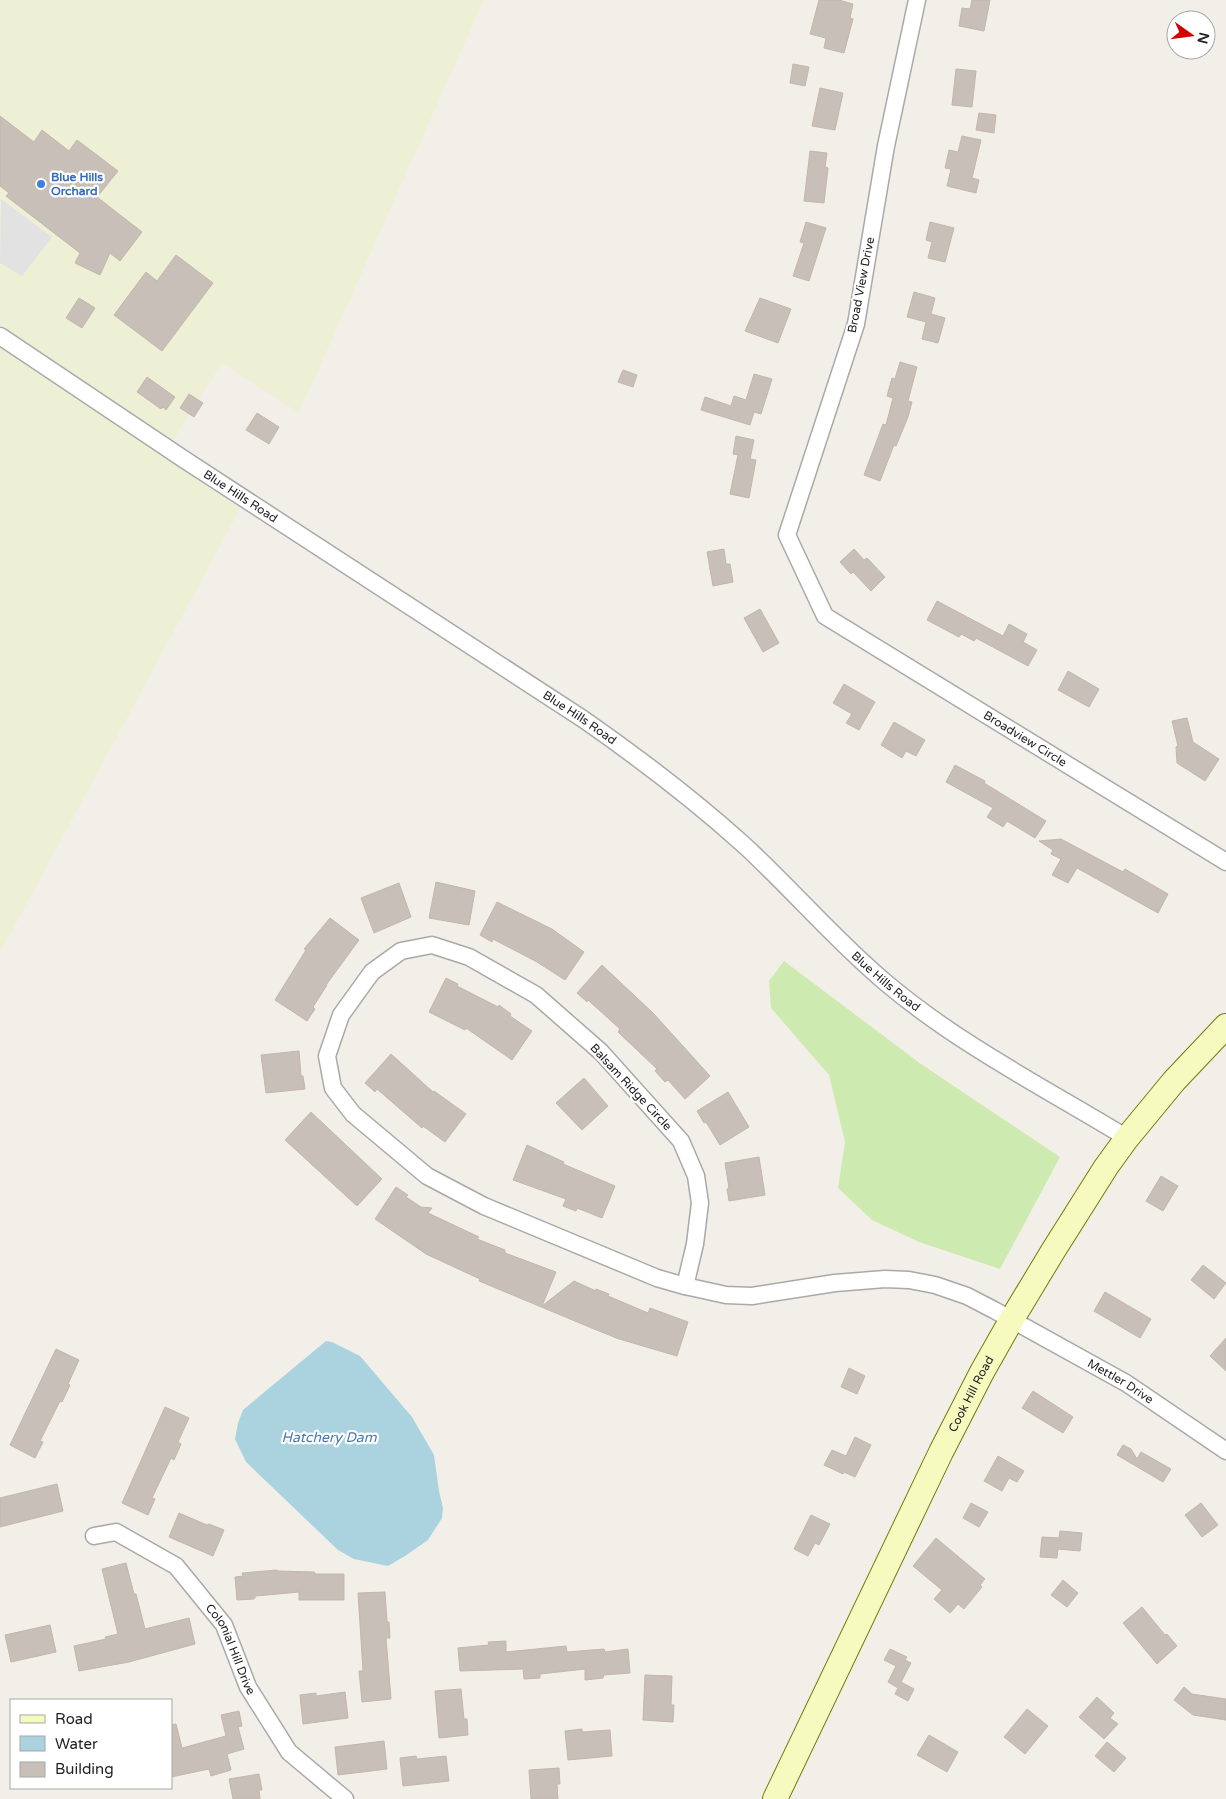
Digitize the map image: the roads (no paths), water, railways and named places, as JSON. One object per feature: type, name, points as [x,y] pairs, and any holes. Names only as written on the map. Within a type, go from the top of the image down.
[{"type":"street","name":"Broad View Drive","points":[[825,616],[787,535],[856,324],[886,146],[917,0]]},
{"type":"street","name":"Blue Hills Road","points":[[0,336],[184,460],[567,708],[620,745],[661,776],[743,844],[854,954],[886,983],[941,1024],[1127,1138]]},
{"type":"street","name":"Broadview Circle","points":[[825,616],[1226,862]]},
{"type":"street","name":"Balsam Ridge Circle","points":[[685,1286],[695,1244],[700,1203],[696,1176],[681,1141],[601,1052],[536,995],[469,957],[432,945],[401,951],[372,972],[341,1015],[327,1056],[333,1088],[353,1114],[427,1176],[484,1206],[657,1278],[685,1286],[726,1296],[752,1296],[835,1283],[886,1279],[909,1280],[935,1285],[967,1296],[1012,1319]]},
{"type":"street","name":"Cook Hill Road","points":[[775,1799],[941,1452],[982,1372],[1012,1319],[1063,1234],[1127,1138],[1174,1081],[1226,1026]]},
{"type":"street","name":"Mettler Drive","points":[[1012,1319],[1138,1390],[1226,1451]]},
{"type":"street","name":"Colonial Hill Drive","points":[[94,1536],[116,1532],[176,1566],[224,1625],[248,1687],[289,1752],[345,1799]]},
{"type":"water","name":"Hatchery Dam","points":[[326,1341],[332,1342],[360,1356],[412,1417],[434,1455],[443,1508],[442,1518],[428,1540],[388,1566],[354,1559],[338,1550],[246,1462],[235,1439],[243,1410]]},
{"type":"place","name":"Blue Hills Orchard","points":[[41,184]]}]
